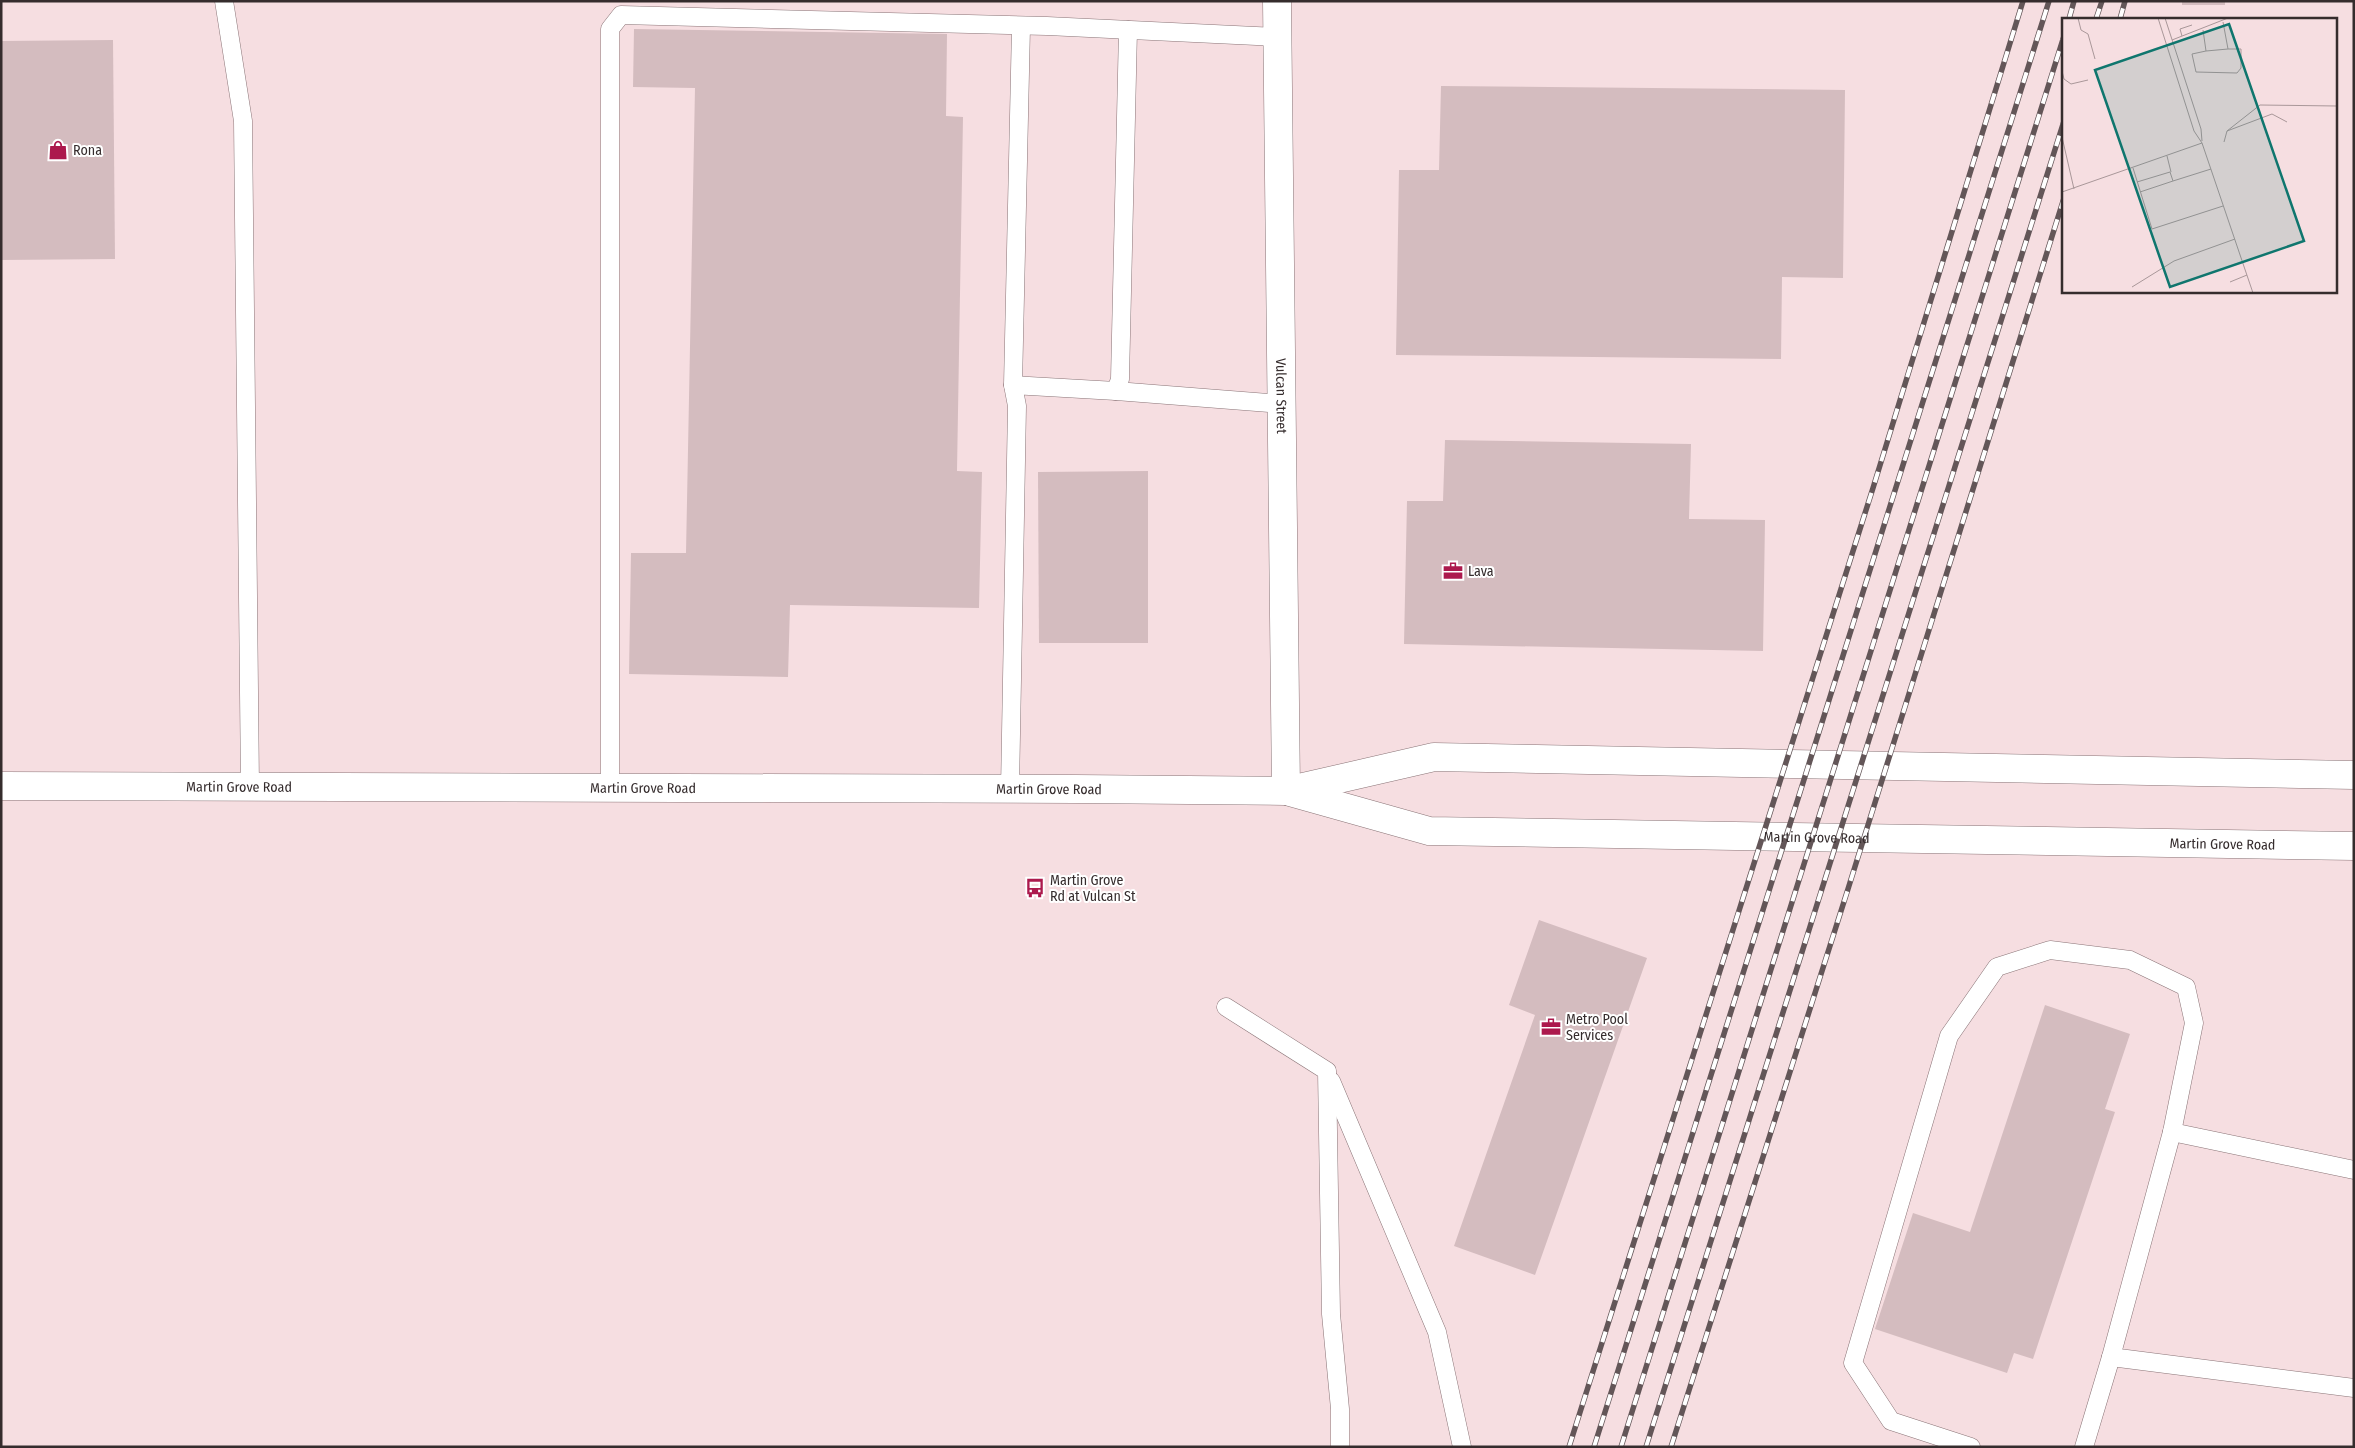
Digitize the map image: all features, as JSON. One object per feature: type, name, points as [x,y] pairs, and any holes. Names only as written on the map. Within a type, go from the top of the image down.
[{"type":"main road","name":"Vulcan Street","points":[[1277,1],[1286,791]]},
{"type":"main road","name":"Martin Grove Road","points":[[1,786],[1286,791],[1434,757],[2354,775]]},
{"type":"main road","name":"Martin Grove Road","points":[[1286,791],[1429,831],[2354,846]]},
{"type":"lane","points":[[224,1],[243,121],[250,787]]},
{"type":"lane","points":[[610,788],[610,29],[621,15],[1128,30],[1277,37]]},
{"type":"lane","points":[[1010,789],[1018,406],[1013,385],[1022,27]]},
{"type":"lane","points":[[1116,391],[1120,379],[1128,30]]},
{"type":"lane","points":[[1013,385],[1281,404]]},
{"type":"lane","points":[[1971,1447],[1891,1421],[1853,1363],[1949,1036],[1997,967],[2050,950],[2130,960],[2186,987],[2194,1024],[2172,1132],[2111,1357],[2084,1447]]},
{"type":"lane","points":[[1226,1007],[1327,1071],[1437,1332],[1462,1447]]},
{"type":"lane","points":[[1327,1071],[1331,1314],[1340,1409],[1340,1447]]},
{"type":"lane","points":[[2172,1132],[2354,1170]]},
{"type":"lane","points":[[2111,1357],[2354,1388]]},
{"type":"building","points":[[2182,1],[2225,1],[2225,5],[2182,5]]},
{"type":"building","points":[[634,29],[947,34],[946,116],[963,117],[957,471],[982,472],[979,608],[790,605],[788,677],[629,674],[631,553],[686,553],[695,88],[633,87]]},
{"type":"building","name":"Rona","points":[[113,40],[115,259],[1,260],[1,41]]},
{"type":"building","points":[[1441,86],[1845,90],[1843,278],[1782,277],[1781,359],[1396,355],[1399,170],[1439,170]]},
{"type":"building","points":[[1445,440],[1691,444],[1689,519],[1765,520],[1763,651],[1404,644],[1407,501],[1443,501]]},
{"type":"building","points":[[1148,471],[1148,643],[1039,643],[1038,472]]},
{"type":"building","points":[[1539,920],[1647,958],[1535,1275],[1454,1246],[1535,1015],[1509,1005]]},
{"type":"building","points":[[2045,1005],[2130,1034],[2105,1109],[2115,1112],[2033,1359],[2014,1353],[2007,1373],[1875,1329],[1913,1213],[1970,1232]]},
{"type":"railway","points":[[1569,1447],[1873,488],[2023,1]]},
{"type":"railway","points":[[1594,1447],[2049,1]]},
{"type":"railway","points":[[2069,18],[2074,1]]},
{"type":"railway","points":[[2096,18],[2102,1]]},
{"type":"railway","points":[[2120,18],[2125,1]]},
{"type":"railway","points":[[1621,1447],[2062,42]]},
{"type":"railway","points":[[1646,1447],[2062,127]]},
{"type":"railway","points":[[1671,1447],[2062,204]]},
{"type":"place","name":"Rona","points":[[58,150]]},
{"type":"place","name":"Lava","points":[[1453,571]]},
{"type":"place","name":"Martin Grove Rd at Vulcan St","points":[[1035,888]]},
{"type":"place","name":"Metro Pool Services","points":[[1551,1027]]}]
